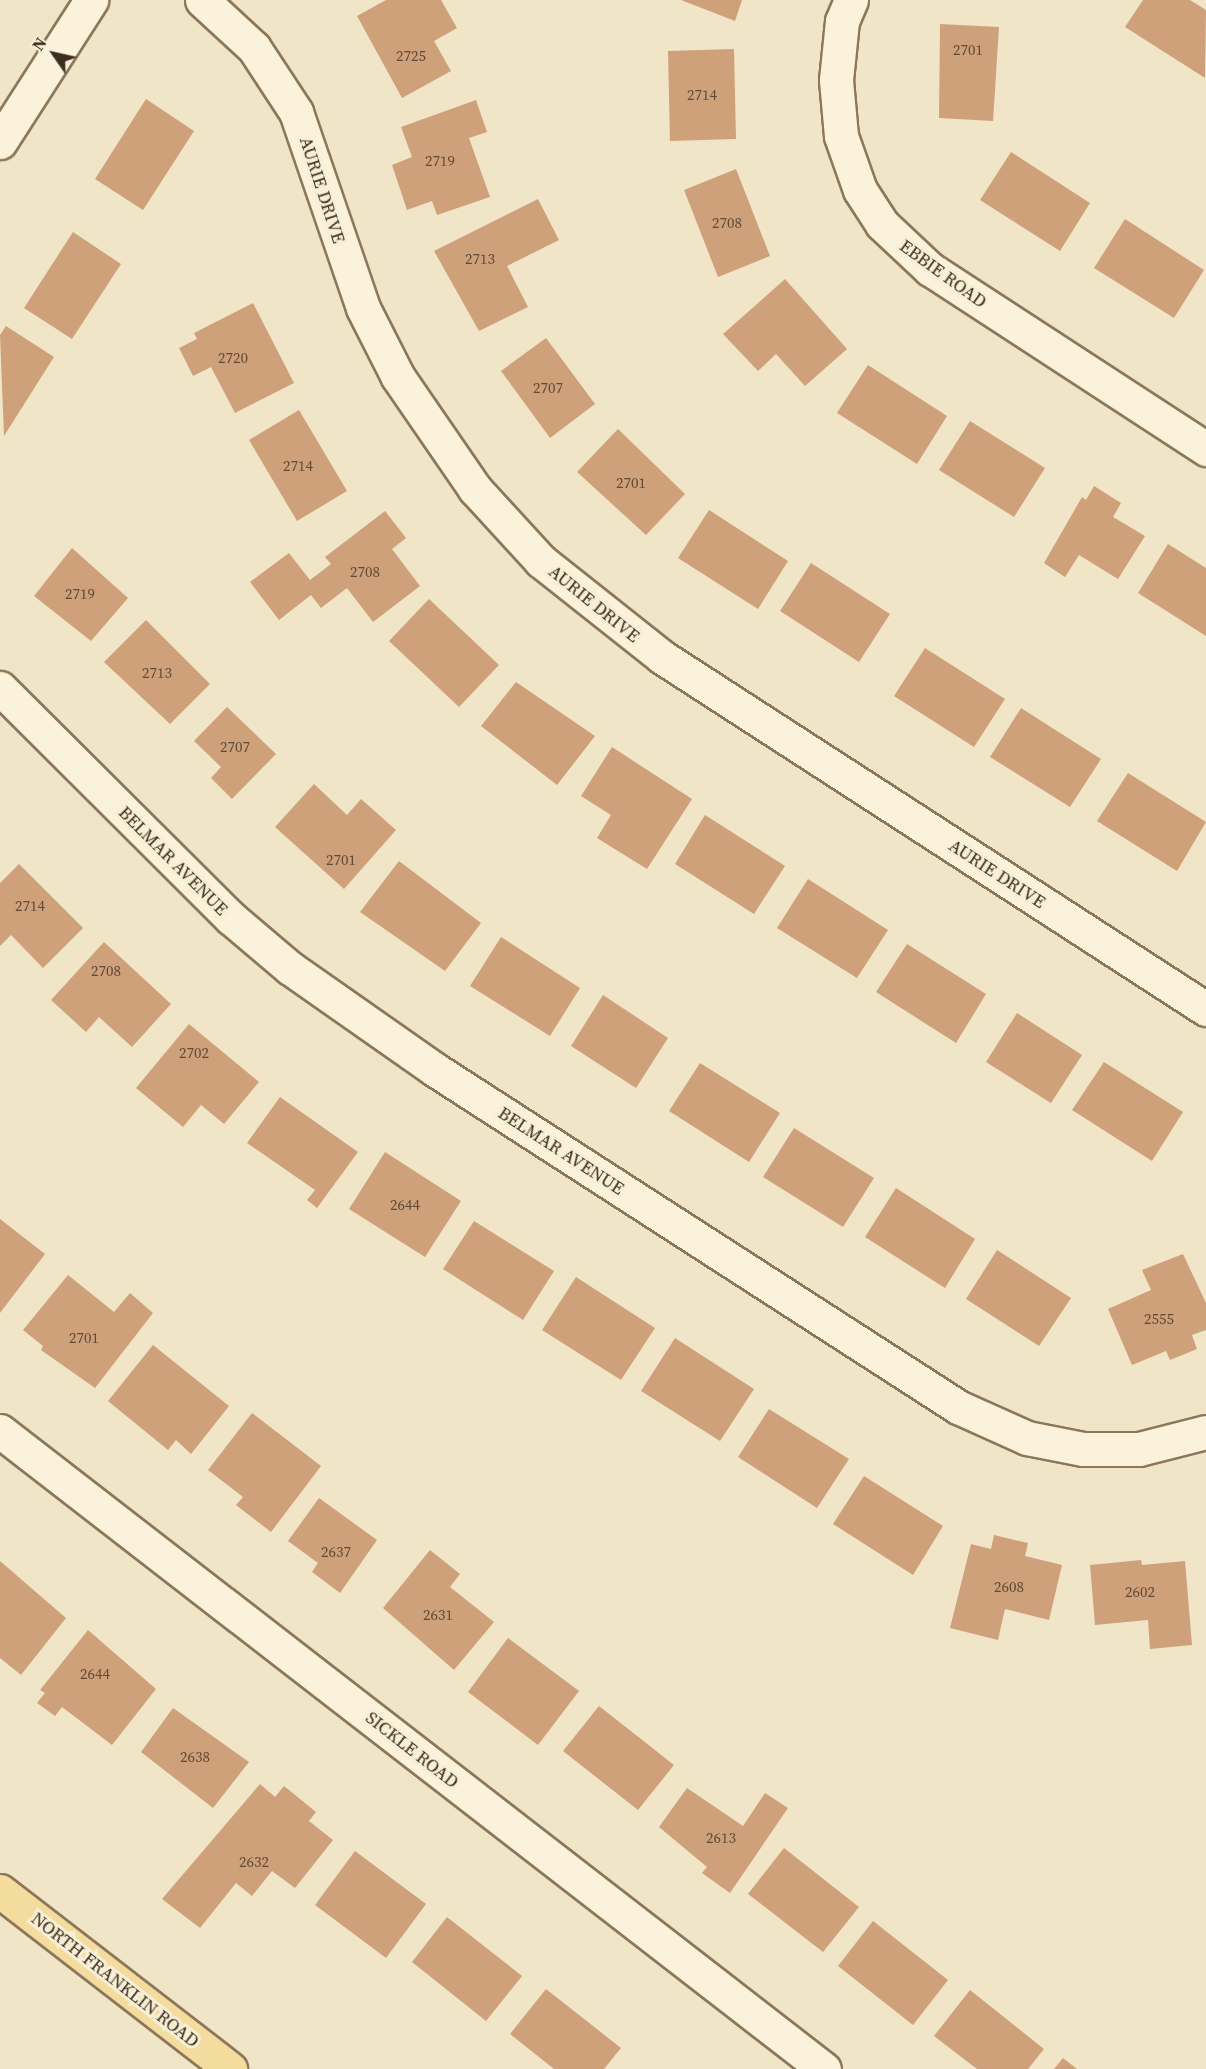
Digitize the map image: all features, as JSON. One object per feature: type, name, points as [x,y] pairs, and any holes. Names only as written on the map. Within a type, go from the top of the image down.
[{"type":"main road","name":"NORTH FRANKLIN ROAD","points":[[0,1891],[230,2069]]},
{"type":"street","points":[[0,142],[91,0]]},
{"type":"street","name":"AURIE DRIVE","points":[[202,0],[254,48],[296,112],[363,308],[398,377],[475,489],[541,561],[662,657],[1206,1009]]},
{"type":"street","name":"EBBIE ROAD","points":[[851,0],[842,21],[836,80],[841,136],[860,190],[882,224],[930,269],[1206,449]]},
{"type":"street","name":"BELMAR AVENUE","points":[[0,688],[231,918],[307,981],[958,1407],[1027,1438],[1083,1449],[1139,1449],[1206,1432]]},
{"type":"street","name":"SICKLE ROAD","points":[[0,1431],[824,2069]]},
{"type":"building","points":[[386,0],[441,0],[457,28],[434,41],[451,71],[402,98],[357,16]]},
{"type":"building","points":[[681,0],[742,0],[735,21]]},
{"type":"building","points":[[1143,0],[1190,0],[1206,10],[1205,78],[1125,27]]},
{"type":"building","points":[[940,24],[999,27],[993,121],[939,118]]},
{"type":"building","points":[[734,49],[736,139],[670,141],[668,51]]},
{"type":"building","points":[[146,99],[194,131],[143,210],[95,179]]},
{"type":"building","points":[[476,100],[487,132],[469,138],[490,197],[437,215],[432,201],[407,210],[392,165],[412,157],[401,127]]},
{"type":"building","points":[[1011,152],[1090,203],[1060,251],[980,200]]},
{"type":"building","points":[[736,169],[770,256],[718,277],[684,190]]},
{"type":"building","points":[[538,199],[559,240],[507,266],[528,307],[479,331],[434,251]]},
{"type":"building","points":[[1125,219],[1204,270],[1174,318],[1094,268]]},
{"type":"building","points":[[73,232],[121,264],[72,339],[24,308]]},
{"type":"building","points":[[785,279],[847,349],[805,386],[776,354],[758,371],[723,334]]},
{"type":"building","points":[[253,303],[294,383],[235,413],[211,367],[193,376],[179,348],[197,339],[194,333]]},
{"type":"building","points":[[6,326],[54,357],[4,436],[0,335]]},
{"type":"building","points":[[546,338],[595,404],[550,438],[501,371]]},
{"type":"building","points":[[868,365],[947,416],[917,464],[837,413]]},
{"type":"building","points":[[299,410],[347,491],[297,521],[249,440]]},
{"type":"building","points":[[970,421],[1045,468],[1014,517],[939,470]]},
{"type":"building","points":[[618,429],[685,494],[646,535],[577,472]]},
{"type":"building","points":[[1094,486],[1121,503],[1113,517],[1145,536],[1118,579],[1079,555],[1065,577],[1044,563],[1082,497],[1086,500]]},
{"type":"building","points":[[709,510],[788,561],[758,609],[678,558]]},
{"type":"building","points":[[385,511],[406,538],[392,549],[420,586],[373,622],[347,588],[321,608],[311,595],[279,620],[250,582],[289,553],[310,580],[331,564],[325,557]]},
{"type":"building","points":[[1168,544],[1206,568],[1206,636],[1138,593]]},
{"type":"building","points":[[72,548],[128,598],[91,641],[34,596]]},
{"type":"building","points":[[811,563],[890,614],[859,662],[780,611]]},
{"type":"building","points":[[429,599],[499,665],[459,707],[389,641]]},
{"type":"building","points":[[146,620],[210,684],[170,724],[104,662]]},
{"type":"building","points":[[925,648],[1005,699],[974,747],[894,696]]},
{"type":"building","points":[[516,682],[595,736],[557,785],[481,726]]},
{"type":"building","points":[[227,707],[276,754],[232,799],[211,778],[221,767],[194,741]]},
{"type":"building","points":[[1021,708],[1101,759],[1070,807],[990,757]]},
{"type":"building","points":[[612,747],[692,799],[647,869],[597,838],[611,815],[581,796]]},
{"type":"building","points":[[1128,773],[1206,822],[1177,871],[1097,821]]},
{"type":"building","points":[[314,784],[347,815],[361,799],[396,830],[344,889],[275,827]]},
{"type":"building","points":[[705,815],[785,866],[754,914],[675,864]]},
{"type":"building","points":[[399,861],[481,923],[445,971],[360,912]]},
{"type":"building","points":[[19,864],[83,928],[43,968],[11,935],[0,946],[0,883]]},
{"type":"building","points":[[808,879],[888,930],[857,978],[777,928]]},
{"type":"building","points":[[501,937],[580,988],[550,1036],[470,986]]},
{"type":"building","points":[[104,942],[171,1004],[132,1047],[99,1017],[86,1032],[51,1000]]},
{"type":"building","points":[[907,944],[986,994],[956,1043],[876,992]]},
{"type":"building","points":[[603,995],[668,1038],[636,1088],[571,1046]]},
{"type":"building","points":[[1017,1013],[1082,1055],[1051,1103],[986,1062]]},
{"type":"building","points":[[189,1024],[259,1082],[224,1124],[201,1105],[183,1127],[136,1088]]},
{"type":"building","points":[[1104,1062],[1183,1112],[1152,1161],[1072,1110]]},
{"type":"building","points":[[700,1063],[780,1113],[749,1162],[669,1111]]},
{"type":"building","points":[[280,1097],[358,1152],[317,1208],[307,1200],[315,1190],[247,1143]]},
{"type":"building","points":[[794,1128],[874,1178],[843,1227],[763,1177]]},
{"type":"building","points":[[385,1152],[461,1201],[425,1257],[349,1209]]},
{"type":"building","points":[[896,1188],[975,1239],[945,1288],[865,1237]]},
{"type":"building","points":[[0,1219],[45,1254],[0,1313]]},
{"type":"building","points":[[474,1221],[554,1271],[523,1320],[443,1269]]},
{"type":"building","points":[[997,1250],[1071,1298],[1039,1346],[966,1299]]},
{"type":"building","points":[[1183,1254],[1206,1303],[1206,1330],[1192,1335],[1197,1349],[1170,1360],[1166,1351],[1132,1365],[1108,1309],[1151,1290],[1142,1270]]},
{"type":"building","points":[[68,1275],[114,1312],[130,1293],[153,1313],[95,1388],[41,1350],[43,1346],[23,1330]]},
{"type":"building","points":[[576,1277],[655,1328],[621,1380],[542,1330]]},
{"type":"building","points":[[675,1338],[754,1389],[720,1441],[641,1391]]},
{"type":"building","points":[[153,1345],[229,1406],[191,1454],[176,1440],[168,1450],[108,1401]]},
{"type":"building","points":[[769,1409],[849,1459],[817,1508],[738,1457]]},
{"type":"building","points":[[252,1413],[321,1466],[271,1532],[236,1505],[243,1497],[208,1470]]},
{"type":"building","points":[[864,1476],[943,1526],[913,1575],[833,1524]]},
{"type":"building","points":[[319,1498],[377,1540],[340,1593],[312,1572],[318,1563],[288,1541]]},
{"type":"building","points":[[994,1535],[1028,1543],[1025,1556],[1062,1565],[1049,1620],[1005,1609],[998,1640],[950,1628],[971,1544],[991,1549]]},
{"type":"building","points":[[430,1550],[460,1574],[450,1587],[494,1622],[454,1670],[383,1608]]},
{"type":"building","points":[[1141,1560],[1142,1565],[1185,1561],[1192,1645],[1150,1649],[1148,1620],[1095,1625],[1090,1565]]},
{"type":"building","points":[[0,1561],[66,1618],[21,1675],[0,1658]]},
{"type":"building","points":[[88,1630],[156,1689],[112,1745],[62,1707],[55,1716],[37,1703],[45,1693],[40,1690]]},
{"type":"building","points":[[508,1638],[579,1691],[538,1745],[468,1692]]},
{"type":"building","points":[[599,1706],[674,1765],[638,1810],[563,1751]]},
{"type":"building","points":[[173,1708],[249,1762],[213,1808],[141,1752]]},
{"type":"building","points":[[260,1784],[275,1797],[284,1786],[316,1812],[309,1821],[333,1840],[295,1888],[272,1871],[252,1896],[236,1883],[200,1928],[162,1899]]},
{"type":"building","points":[[687,1788],[743,1826],[765,1793],[788,1808],[730,1893],[702,1873],[707,1867],[659,1827]]},
{"type":"building","points":[[784,1848],[859,1907],[823,1952],[748,1894]]},
{"type":"building","points":[[355,1851],[426,1904],[386,1958],[315,1905]]},
{"type":"building","points":[[447,1917],[522,1976],[486,2021],[412,1962]]},
{"type":"building","points":[[873,1921],[948,1980],[913,2025],[838,1966]]},
{"type":"building","points":[[546,1989],[621,2048],[604,2069],[554,2069],[510,2034]]},
{"type":"building","points":[[970,1990],[1044,2049],[1028,2069],[977,2069],[934,2036]]},
{"type":"building","points":[[1063,2058],[1077,2069],[1054,2069]]}]
